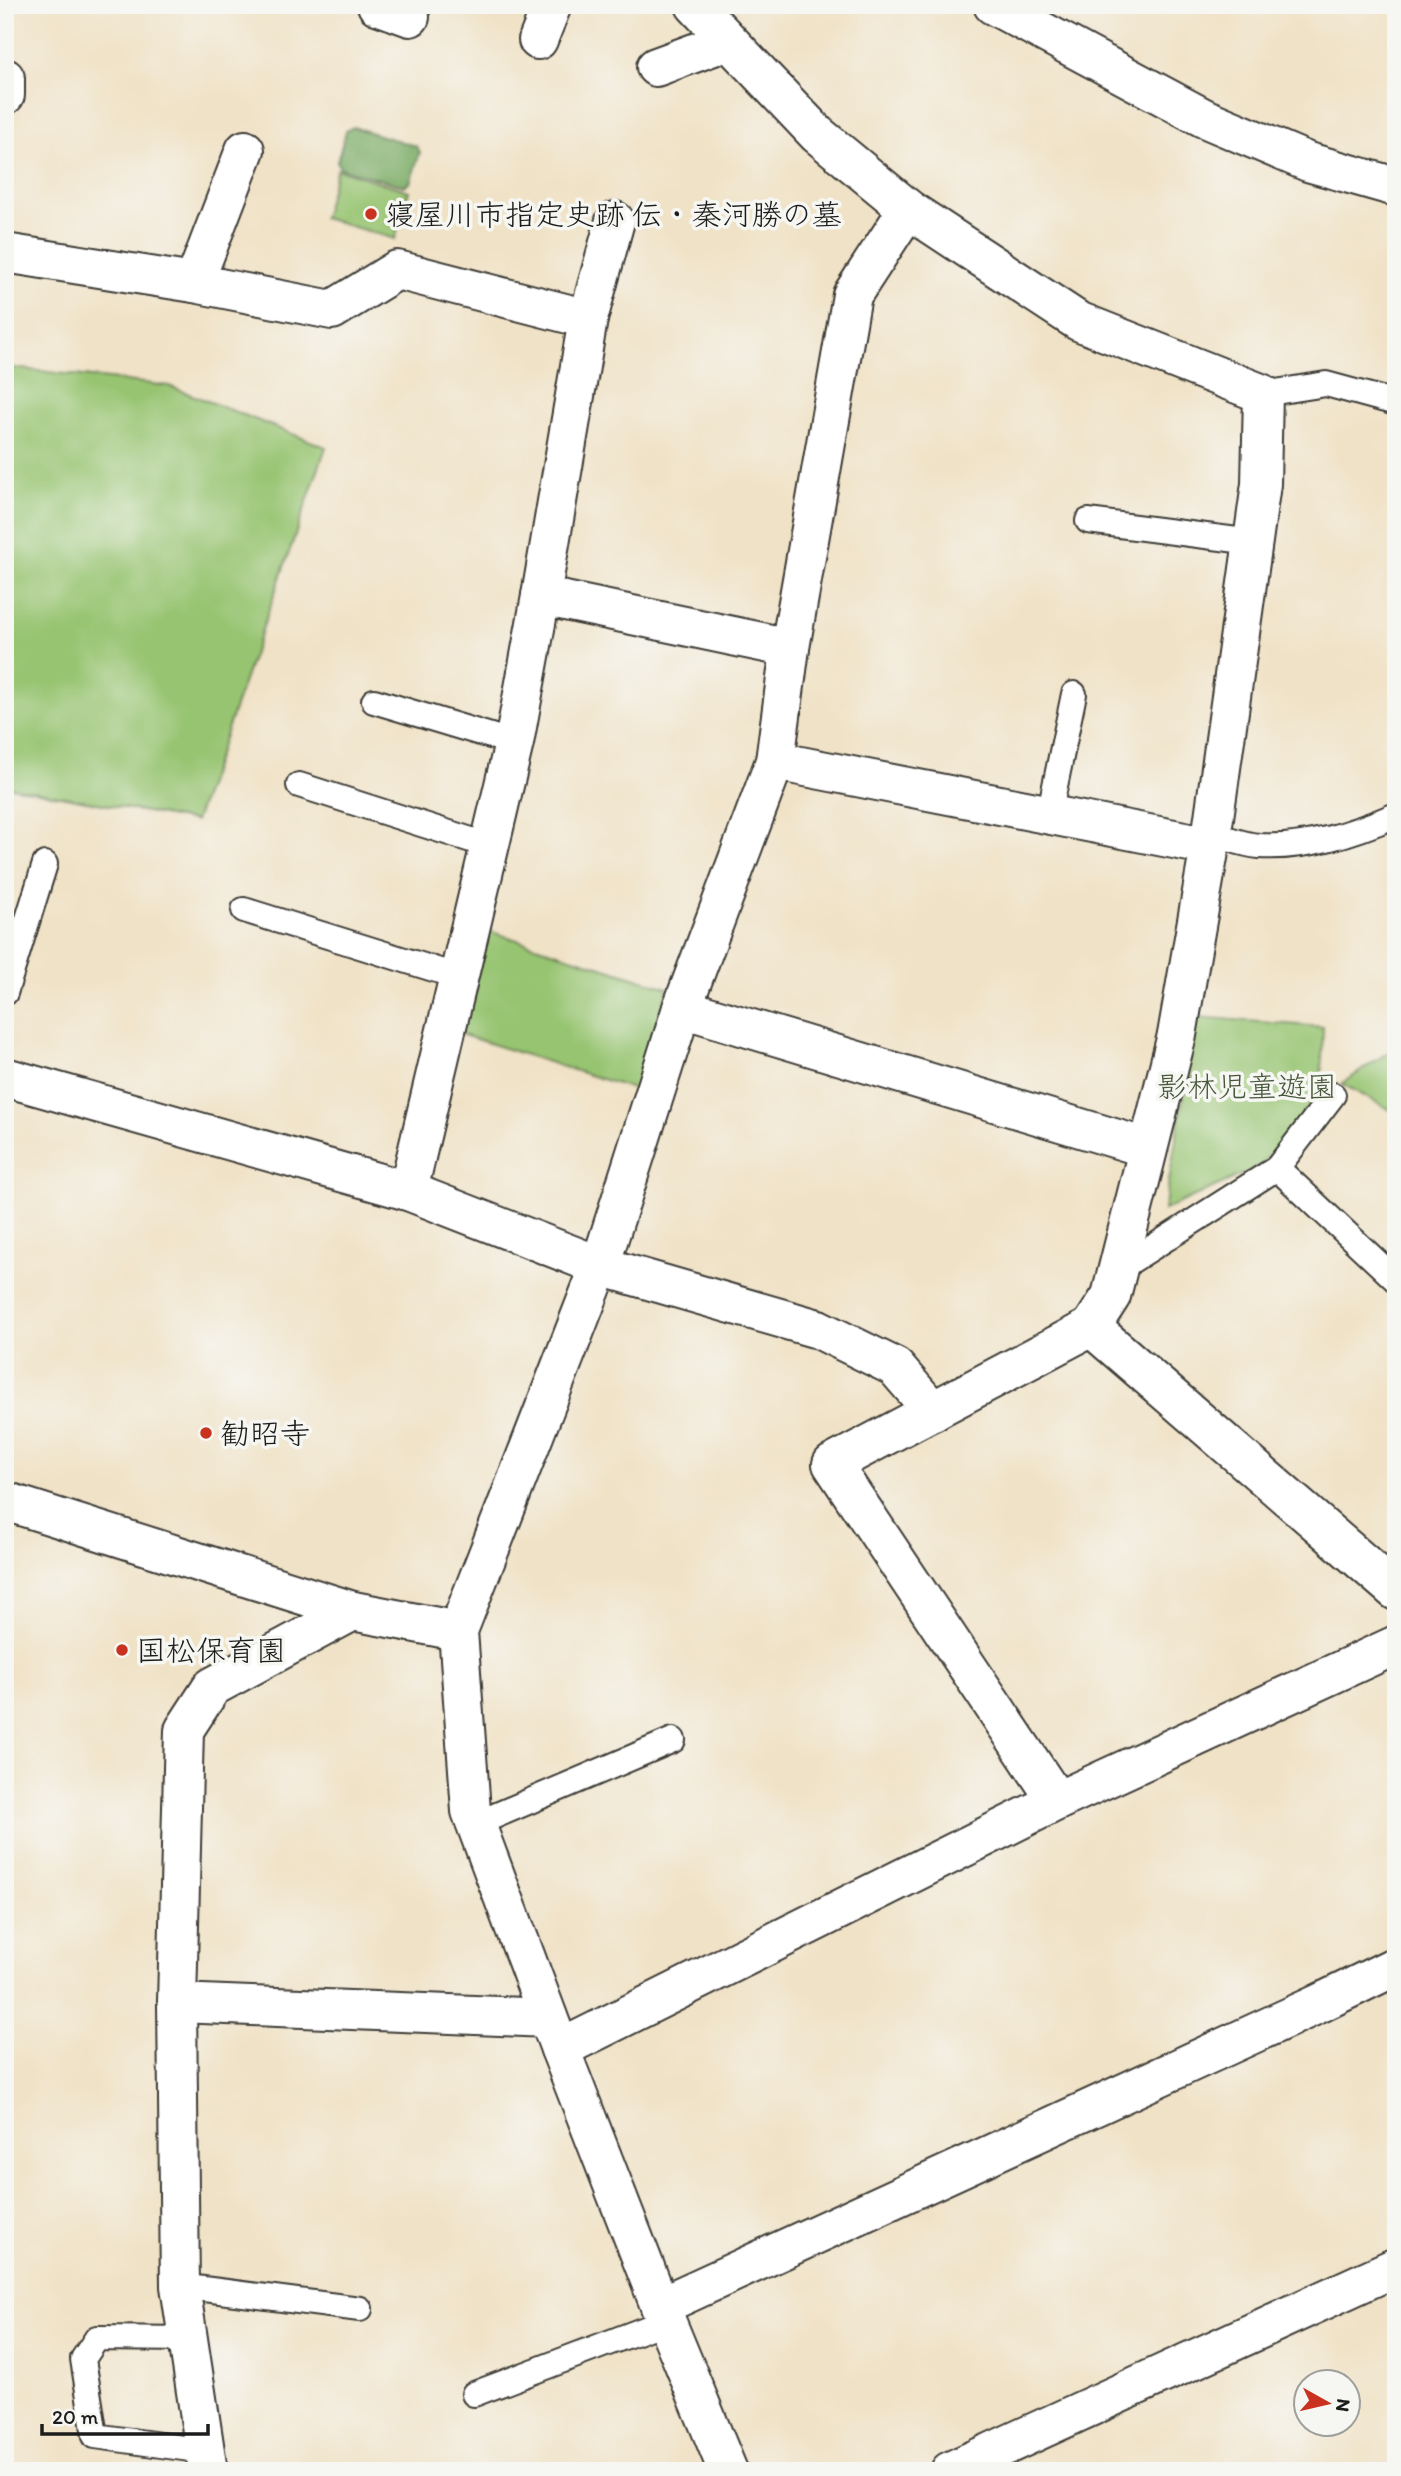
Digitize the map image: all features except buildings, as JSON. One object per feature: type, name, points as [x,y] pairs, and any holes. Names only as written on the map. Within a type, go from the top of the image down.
[{"type":"street","points":[[538,40],[552,5]]},
{"type":"street","points":[[695,5],[817,134],[908,209],[1078,321],[1263,394],[1261,484],[1211,840],[1177,1035],[1111,1296],[1091,1327],[832,1464],[1057,1801]]},
{"type":"street","points":[[993,5],[1204,118],[1308,162],[1396,187]]},
{"type":"street","points":[[656,67],[727,41]]},
{"type":"street","points":[[5,78],[5,95]]},
{"type":"street","points":[[194,283],[245,150]]},
{"type":"street","points":[[728,2471],[663,2314],[471,1811],[458,1631],[600,1266],[682,1007],[775,761],[790,648],[852,295],[908,209]]},
{"type":"street","points":[[408,1191],[514,743],[587,319],[615,221]]},
{"type":"street","points":[[5,253],[194,283],[332,310],[397,270],[587,319]]},
{"type":"street","points":[[541,596],[790,648]]},
{"type":"street","points":[[775,761],[1049,815],[1211,840]]},
{"type":"street","points":[[682,1007],[1147,1148]]},
{"type":"street","points":[[5,1077],[408,1191],[600,1266],[818,1329],[895,1367],[933,1411]]},
{"type":"street","points":[[1091,1327],[1396,1591]]},
{"type":"street","points":[[5,1501],[354,1611],[458,1631]]},
{"type":"street","points":[[206,2461],[180,2286],[177,2003],[184,1730],[212,1687],[354,1611]]},
{"type":"street","points":[[177,2003],[554,2033],[1396,1645]]},
{"type":"street","points":[[663,2314],[1396,1966]]},
{"type":"street","points":[[950,2471],[1396,2267]]},
{"type":"lane","points":[[1263,394],[1326,384],[1396,403]]},
{"type":"lane","points":[[1088,521],[1253,542]]},
{"type":"lane","points":[[1049,815],[1074,694]]},
{"type":"lane","points":[[374,701],[514,743]]},
{"type":"lane","points":[[299,786],[490,845]]},
{"type":"lane","points":[[1211,840],[1258,846],[1311,843],[1396,815]]},
{"type":"lane","points":[[5,993],[45,864]]},
{"type":"lane","points":[[244,910],[458,977]]},
{"type":"lane","points":[[1117,1270],[1276,1168],[1333,1095]]},
{"type":"lane","points":[[1276,1168],[1396,1280]]},
{"type":"lane","points":[[476,1824],[673,1741]]},
{"type":"lane","points":[[180,2286],[360,2309]]},
{"type":"lane","points":[[474,2394],[663,2314]]},
{"type":"lane","points":[[188,2339],[97,2338],[83,2359],[95,2436],[206,2461]]},
{"type":"green space","points":[[353,127],[416,146],[420,152],[410,183],[404,186],[340,168],[337,162],[346,131]]},
{"type":"green space","points":[[337,169],[409,191],[395,239],[323,218]]},
{"type":"green space","points":[[5,367],[169,386],[326,447],[195,821],[5,786]]},
{"type":"green space","points":[[489,931],[668,988],[636,1090],[457,1033]]},
{"type":"green space","name":"影林児童遊園","points":[[1197,1017],[1323,1027],[1321,1094],[1261,1166],[1164,1210]]},
{"type":"green space","points":[[1396,1047],[1396,1113],[1342,1084]]},
{"type":"place","name":"寝屋川市指定史跡 伝・秦河勝の墓","points":[[371,214]]},
{"type":"place","name":"勧昭寺","points":[[206,1433]]},
{"type":"place","name":"国松保育園","points":[[122,1650]]}]
